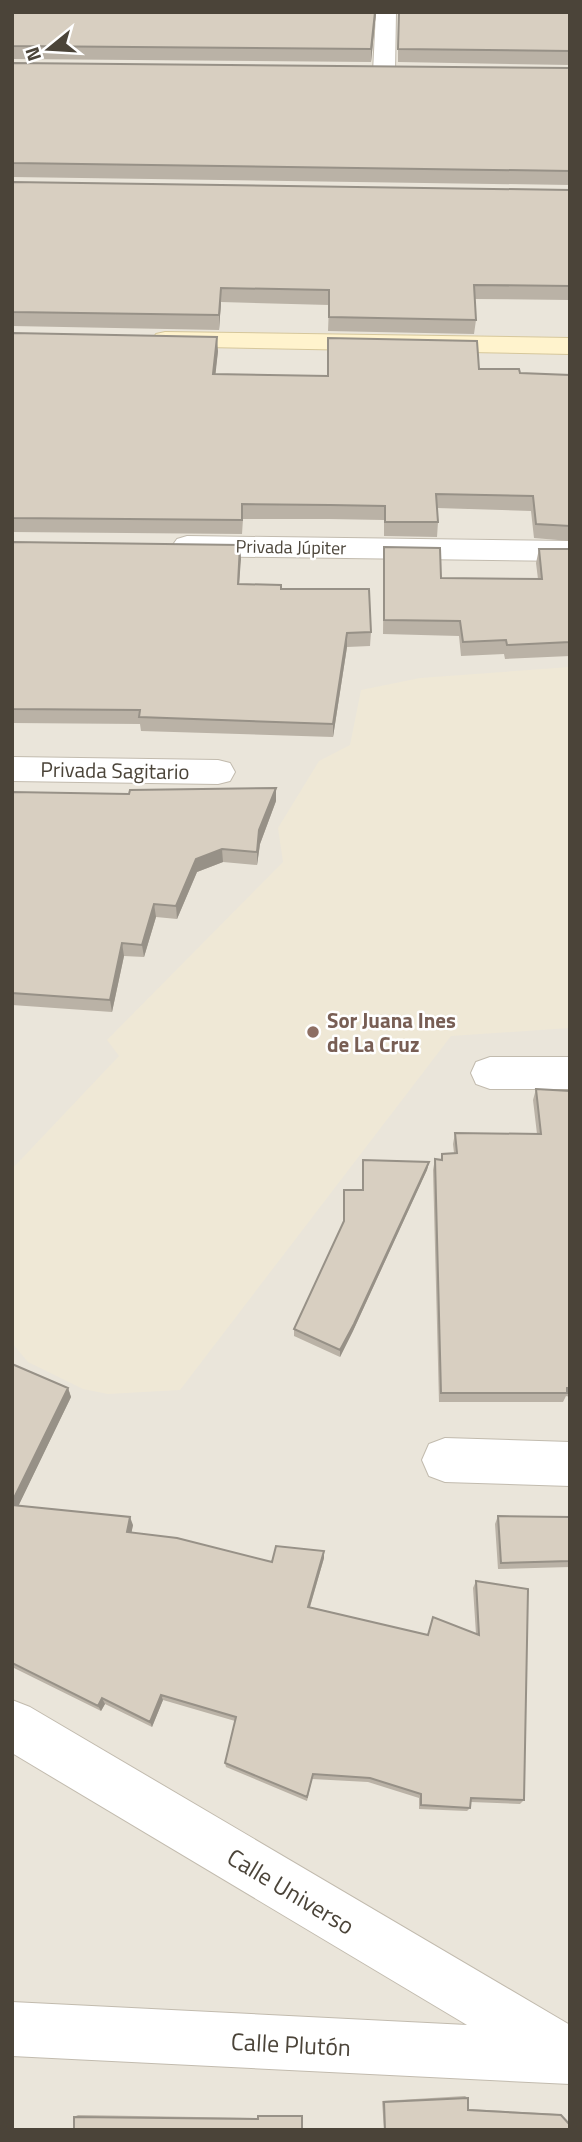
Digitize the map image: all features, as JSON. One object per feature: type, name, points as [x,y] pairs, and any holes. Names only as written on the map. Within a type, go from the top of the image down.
[{"type":"main road","points":[[138,339],[570,346]]},
{"type":"street","points":[[384,72],[386,12]]},
{"type":"street","points":[[357,72],[411,73]]},
{"type":"street","name":"Privada Júpiter","points":[[166,546],[570,551]]},
{"type":"street","name":"Privada Sagitario","points":[[12,769],[218,772]]},
{"type":"street","points":[[490,1073],[570,1073]]},
{"type":"street","points":[[445,1460],[570,1464]]},
{"type":"street","name":"Calle Universo","points":[[12,1725],[570,2057]]},
{"type":"street","name":"Calle Plutón","points":[[12,2029],[570,2057]]},
{"type":"shaded area","points":[[12,12],[570,12],[570,2130],[12,2130]]},
{"type":"shaded area","name":"Sor Juana Ines de La Cruz","points":[[570,667],[570,1028],[451,1036],[180,1390],[108,1394],[83,1389],[28,1362],[12,1343],[12,1169],[119,1056],[107,1040],[283,862],[278,828],[319,761],[350,745],[361,690],[420,678]]},
{"type":"building","points":[[12,12],[375,12],[371,49],[12,46]]},
{"type":"building","points":[[399,12],[570,12],[570,51],[398,49]]},
{"type":"building","points":[[12,63],[570,68],[570,171],[12,163]]},
{"type":"building","points":[[12,182],[570,190],[570,286],[474,285],[476,320],[329,317],[329,290],[221,288],[219,315],[12,312]]},
{"type":"building","points":[[12,333],[217,337],[213,374],[328,376],[328,338],[477,341],[479,369],[519,369],[520,373],[570,375],[570,526],[536,524],[533,496],[436,494],[438,522],[385,522],[385,506],[242,504],[242,520],[12,518]]},
{"type":"building","points":[[12,542],[240,545],[238,584],[281,585],[281,589],[369,589],[371,632],[347,633],[333,724],[139,717],[140,710],[12,709]]},
{"type":"building","points":[[384,547],[440,548],[441,578],[542,579],[539,549],[570,549],[570,642],[507,645],[506,640],[463,642],[460,621],[384,620]]},
{"type":"building","points":[[276,788],[259,830],[257,852],[222,849],[196,859],[176,906],[154,904],[142,945],[122,943],[110,1000],[12,993],[12,792],[129,794],[130,790]]},
{"type":"building","points":[[536,1089],[570,1091],[570,1388],[567,1388],[567,1393],[441,1393],[435,1159],[442,1160],[442,1154],[457,1153],[455,1133],[541,1134]]},
{"type":"building","points":[[363,1160],[429,1162],[340,1350],[294,1329],[344,1221],[344,1190],[363,1190]]},
{"type":"building","points":[[12,1364],[68,1388],[12,1502]]},
{"type":"building","points":[[12,1505],[130,1517],[127,1532],[177,1538],[272,1562],[276,1546],[324,1551],[308,1607],[428,1635],[433,1617],[479,1635],[476,1581],[528,1589],[524,1800],[471,1798],[470,1808],[421,1805],[421,1794],[370,1778],[313,1774],[307,1797],[225,1763],[236,1717],[161,1695],[150,1722],[102,1698],[98,1706],[12,1663]]},
{"type":"building","points":[[498,1516],[570,1517],[570,1561],[501,1563]]},
{"type":"building","points":[[468,2098],[468,2110],[561,2115],[570,2125],[570,2130],[385,2130],[384,2102]]},
{"type":"building","points":[[258,2116],[302,2116],[302,2130],[74,2130],[74,2117],[258,2119]]},
{"type":"place","name":"Sor Juana Ines de La Cruz","points":[[313,1032]]}]
